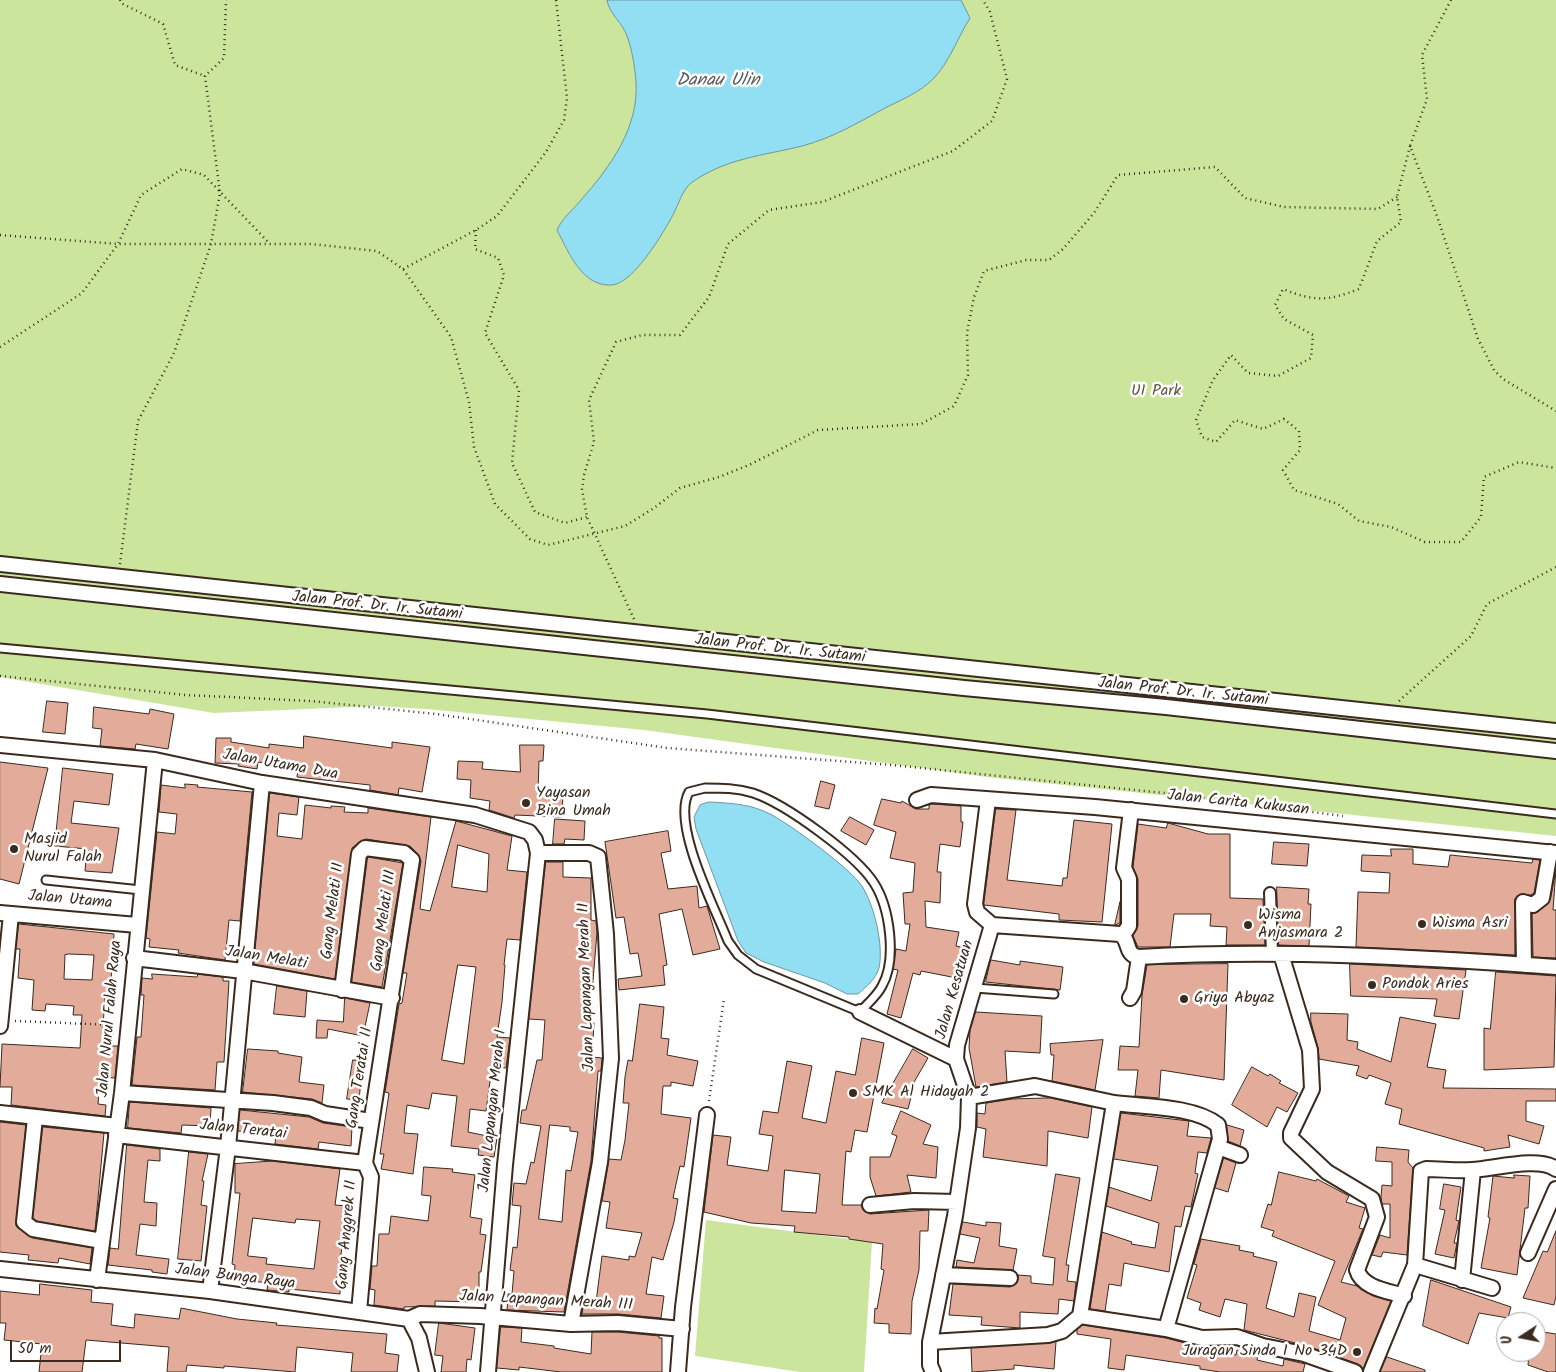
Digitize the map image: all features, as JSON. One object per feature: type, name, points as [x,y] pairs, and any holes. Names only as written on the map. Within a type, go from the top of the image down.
[{"type":"street","name":"Jalan Prof. Dr. Ir. Sutami","points":[[0,564],[1556,731]]},
{"type":"street","name":"Jalan Prof. Dr. Ir. Sutami","points":[[0,584],[964,688],[1166,707],[1556,751]]},
{"type":"street","name":"Jalan Utama Dua","points":[[0,745],[155,760],[262,783],[475,815],[529,832],[535,840],[538,853]]},
{"type":"street","name":"Jalan Nurul Falah Raya","points":[[97,1280],[122,1093],[137,925],[155,760]]},
{"type":"street","points":[[210,1291],[228,1147],[243,971],[254,890],[262,783]]},
{"type":"street","name":"Jalan Carita Kukusan","points":[[917,800],[931,795],[1131,810],[1553,852]]},
{"type":"street","name":"Jalan Kesatuan","points":[[933,1372],[930,1365],[930,1342],[957,1202],[968,1128],[969,1097],[956,1059],[957,1045],[992,925],[977,912],[975,904],[988,800]]},
{"type":"street","points":[[1123,935],[1129,926],[1129,879],[1124,868],[1131,810]]},
{"type":"street","name":"Gang Melati II","points":[[342,990],[359,854],[365,848],[404,853]]},
{"type":"street","points":[[1524,965],[1523,902],[1533,905],[1542,898],[1553,852]]},
{"type":"street","name":"Gang Melati III","points":[[392,998],[412,860],[404,853]]},
{"type":"street","name":"Jalan Lapangan Merah I","points":[[488,1372],[538,853]]},
{"type":"street","name":"Jalan Lapangan Merah II","points":[[538,853],[589,853],[598,857],[604,916],[611,1058],[600,1162],[571,1324]]},
{"type":"street","points":[[1270,893],[1277,954],[1310,1050],[1312,1089],[1291,1133],[1291,1138],[1327,1172],[1372,1199],[1377,1216],[1357,1270],[1359,1276],[1366,1284],[1404,1296]]},
{"type":"street","points":[[0,1026],[6,914]]},
{"type":"street","name":"Jalan Utama","points":[[6,914],[137,925]]},
{"type":"street","points":[[992,925],[1123,935]]},
{"type":"street","points":[[1123,935],[1129,952],[1139,957],[1277,954],[1497,962],[1556,967]]},
{"type":"street","points":[[1130,998],[1134,991],[1139,957]]},
{"type":"street","name":"Jalan Melati","points":[[134,958],[243,971],[392,998]]},
{"type":"street","name":"Gang Teratai II","points":[[366,1163],[392,998]]},
{"type":"street","points":[[860,1012],[956,1059]]},
{"type":"street","points":[[969,1097],[1035,1086],[1114,1104],[1183,1111],[1209,1118],[1218,1125],[1220,1139],[1218,1147],[1166,1329]]},
{"type":"street","points":[[122,1093],[311,1108],[324,1114],[372,1121]]},
{"type":"street","points":[[930,1342],[1048,1335],[1062,1331],[1080,1316],[1114,1104]]},
{"type":"street","name":"Jalan Teratai","points":[[0,1113],[228,1147],[366,1163]]},
{"type":"street","points":[[678,1372],[683,1307],[707,1115]]},
{"type":"street","points":[[35,1118],[24,1222],[34,1229],[102,1241]]},
{"type":"street","points":[[1218,1147],[1240,1155]]},
{"type":"street","name":"Gang Anggrek II","points":[[359,1312],[371,1176],[366,1163]]},
{"type":"street","points":[[1371,1372],[1404,1296],[1415,1265],[1421,1172],[1426,1169],[1473,1170],[1515,1165],[1549,1165],[1556,1169]]},
{"type":"street","points":[[1462,1280],[1473,1170]]},
{"type":"street","points":[[1528,1253],[1556,1189]]},
{"type":"street","points":[[870,1205],[914,1200],[957,1202]]},
{"type":"street","points":[[1415,1265],[1492,1288]]},
{"type":"street","name":"Jalan Bunga Raya","points":[[0,1269],[210,1291],[408,1320]]},
{"type":"street","points":[[943,1275],[1010,1278]]},
{"type":"street","name":"Jalan Lapangan Merah III","points":[[408,1320],[420,1314],[571,1324],[618,1323],[682,1329]]},
{"type":"street","points":[[1080,1316],[1166,1329],[1202,1338],[1237,1337],[1263,1346],[1304,1354],[1355,1372]]},
{"type":"street","points":[[408,1320],[419,1338],[427,1372]]},
{"type":"lane","points":[[0,648],[707,714],[1556,814]]},
{"type":"lane","points":[[705,788],[733,788],[754,793],[775,803],[834,842],[860,865],[875,884],[885,911],[890,939],[888,971],[882,987],[860,1012],[756,969],[738,956],[728,941],[690,845],[685,821],[684,801],[689,792],[705,788]]},
{"type":"lane","points":[[46,880],[141,890]]},
{"type":"lane","points":[[975,988],[1054,994]]},
{"type":"path","points":[[120,0],[121,3],[163,24],[174,65],[204,76]]},
{"type":"path","points":[[204,76],[224,58],[226,0]]},
{"type":"path","points":[[403,269],[476,230],[496,216],[546,152],[564,120],[567,98],[556,0]]},
{"type":"path","points":[[640,632],[587,518],[582,489],[584,475],[594,442],[589,400],[616,342],[642,335],[680,335],[709,297],[728,244],[769,210],[822,202],[953,151],[992,121],[1007,79],[990,12],[983,0]]},
{"type":"path","points":[[1451,0],[1422,55],[1427,99],[1410,146],[1397,197],[1402,222],[1377,241],[1359,288],[1334,298],[1305,298],[1283,289],[1275,305],[1284,319],[1313,335],[1311,358],[1278,376],[1248,372],[1231,355],[1213,380],[1196,420],[1202,437],[1216,442],[1235,420],[1263,429],[1284,418],[1299,431],[1300,450],[1283,470],[1294,490],[1338,504],[1358,521],[1391,527],[1426,542],[1461,542],[1481,517],[1484,476],[1519,462],[1556,468]]},
{"type":"path","points":[[118,577],[138,421],[174,353],[211,244],[220,193],[204,76]]},
{"type":"path","points":[[1410,146],[1437,216],[1478,339],[1494,370],[1503,378],[1556,411]]},
{"type":"path","points":[[0,235],[118,244],[311,244],[378,251],[403,269],[451,337],[469,402],[474,447],[495,504],[530,539],[548,545],[625,526],[654,508],[680,488],[719,477],[750,465],[818,430],[921,424],[954,406],[968,375],[967,333],[974,297],[984,271],[1026,260],[1049,260],[1063,249],[1094,213],[1118,175],[1215,167],[1245,198],[1284,207],[1378,209],[1397,197]]},
{"type":"path","points":[[0,346],[82,293],[118,244],[141,195],[182,169],[204,175],[269,244]]},
{"type":"path","points":[[476,230],[475,249],[498,258],[504,275],[485,333],[519,390],[512,463],[536,512],[565,523],[587,518]]},
{"type":"path","points":[[1385,713],[1471,636],[1487,604],[1556,567]]},
{"type":"path","points":[[0,676],[186,695],[340,704],[436,714],[667,748],[892,765],[1183,795],[1348,817]]},
{"type":"path","points":[[707,1115],[724,999]]},
{"type":"path","points":[[1,1020],[128,1026]]},
{"type":"green space","name":"UI Park","points":[[0,0],[1556,0],[1556,836],[987,777],[644,730],[426,709],[375,706],[214,713],[0,677]]},
{"type":"green space","points":[[706,1220],[872,1242],[864,1372],[800,1372],[695,1356]]},
{"type":"water","name":"Danau Ulin","points":[[607,0],[961,0],[970,18],[939,73],[928,84],[917,91],[824,139],[731,163],[717,168],[691,183],[647,256],[629,276],[621,282],[612,285],[602,284],[585,275],[572,258],[557,230],[559,225],[592,187],[612,160],[628,131],[633,115],[636,99],[636,82],[632,53],[625,31],[610,10]]},
{"type":"water","points":[[709,802],[749,806],[772,815],[793,828],[856,878],[866,894],[874,914],[880,948],[879,968],[876,976],[858,994],[847,994],[825,983],[764,962],[746,953],[738,941],[696,829],[694,817],[700,805]]},
{"type":"building","points":[[47,701],[68,703],[65,734],[43,732]]},
{"type":"building","points":[[94,707],[149,714],[150,709],[174,714],[168,749],[136,744],[135,749],[100,746],[102,729],[93,728]]},
{"type":"building","points":[[304,736],[392,748],[392,742],[430,747],[422,792],[399,788],[398,795],[370,790],[370,785],[297,777],[298,767],[258,762],[257,769],[238,766],[239,764],[215,763],[216,738],[231,738],[231,742],[269,748],[269,744],[303,748]]},
{"type":"building","points":[[520,745],[544,745],[543,761],[539,761],[538,792],[563,793],[562,817],[515,815],[514,818],[489,810],[490,801],[470,798],[471,780],[457,779],[458,761],[483,762],[482,769],[520,772]]},
{"type":"building","points":[[0,762],[48,768],[19,884],[0,879]]},
{"type":"building","points":[[63,768],[113,774],[109,805],[74,801],[71,823],[119,828],[112,873],[85,871],[87,849],[55,846]]},
{"type":"building","points":[[821,781],[835,785],[829,809],[815,806]]},
{"type":"building","points":[[185,784],[198,785],[197,787],[252,792],[240,921],[229,920],[225,960],[178,953],[179,950],[149,947],[150,939],[146,938],[157,832],[175,834],[177,814],[159,812],[161,785],[185,788]]},
{"type":"building","points":[[270,793],[299,797],[297,815],[279,813],[277,836],[302,839],[305,805],[331,808],[331,806],[345,807],[344,812],[368,813],[368,808],[431,817],[420,909],[430,911],[456,821],[512,836],[507,870],[527,872],[520,940],[507,939],[504,965],[502,1002],[497,1037],[510,1038],[506,1068],[492,1067],[486,1111],[470,1109],[468,1132],[497,1138],[494,1157],[478,1155],[479,1149],[451,1146],[457,1096],[432,1093],[429,1109],[407,1105],[404,1133],[418,1134],[413,1174],[381,1169],[384,1154],[380,1154],[389,1093],[385,1092],[399,1004],[402,1003],[407,973],[403,973],[421,861],[418,854],[410,846],[366,839],[352,848],[335,979],[254,964]],"holes":[[[458,845],[489,854],[487,892],[452,887]],[[458,965],[476,967],[464,1064],[442,1060]]]},
{"type":"building","points":[[882,799],[901,803],[902,801],[916,809],[929,809],[929,805],[932,804],[961,806],[961,822],[963,822],[960,847],[940,844],[937,872],[941,872],[940,903],[925,901],[926,927],[959,932],[956,946],[968,949],[962,979],[921,971],[920,975],[913,973],[901,1018],[887,1014],[898,970],[893,969],[896,949],[906,951],[910,924],[905,924],[903,893],[913,892],[915,863],[890,858],[896,832],[874,825]]},
{"type":"building","points":[[996,809],[1016,810],[1007,880],[1062,886],[1063,878],[1067,878],[1074,820],[1112,824],[1102,922],[1059,920],[1059,914],[984,905]]},
{"type":"building","points":[[850,817],[874,830],[866,845],[841,831]]},
{"type":"building","points":[[555,819],[585,821],[584,840],[565,839],[564,844],[553,844]]},
{"type":"building","points":[[1168,823],[1208,834],[1230,834],[1230,898],[1263,899],[1265,945],[1226,945],[1227,927],[1210,926],[1211,914],[1174,914],[1170,947],[1138,947],[1133,936],[1138,926],[1138,879],[1133,867],[1138,824],[1166,828]]},
{"type":"building","points":[[668,831],[671,851],[661,853],[668,889],[697,886],[699,908],[707,906],[720,949],[693,955],[682,909],[659,914],[667,965],[663,966],[665,985],[619,990],[618,979],[642,976],[638,953],[630,954],[624,917],[616,918],[605,842]]},
{"type":"building","points":[[1274,842],[1309,844],[1307,866],[1272,864]]},
{"type":"building","points":[[1391,849],[1413,849],[1413,864],[1448,867],[1450,855],[1532,863],[1533,859],[1540,860],[1534,893],[1531,895],[1521,894],[1515,899],[1515,955],[1356,947],[1358,892],[1389,893],[1390,873],[1361,871],[1362,855],[1391,856]]},
{"type":"building","points":[[368,857],[403,863],[382,987],[352,982]]},
{"type":"building","points":[[546,862],[563,862],[563,877],[591,878],[591,920],[596,921],[597,932],[592,993],[589,993],[589,997],[592,998],[591,1023],[594,1023],[592,1057],[602,1058],[601,1071],[598,1071],[591,1161],[564,1312],[507,1310],[508,1294],[512,1294],[514,1271],[510,1270],[513,1247],[517,1248],[521,1206],[512,1205],[514,1183],[526,1184],[531,1162],[534,1163],[541,1126],[520,1123],[522,1110],[526,1110],[537,1060],[542,1060],[545,1020],[529,1019]],"holes":[[[550,1125],[570,1127],[570,1131],[578,1132],[571,1171],[566,1170],[562,1222],[539,1219]]]},
{"type":"building","points":[[1556,869],[1553,910],[1556,910],[1556,958],[1533,957],[1532,914],[1538,912],[1550,900]]},
{"type":"building","points":[[1277,887],[1309,889],[1308,904],[1311,904],[1309,946],[1279,945]]},
{"type":"building","points":[[1120,902],[1120,923],[1115,925]]},
{"type":"building","points":[[19,924],[114,934],[110,996],[105,995],[103,1028],[113,1029],[112,1046],[118,1046],[115,1078],[100,1077],[98,1104],[106,1105],[105,1116],[11,1105],[12,1087],[0,1087],[2,1044],[80,1048],[82,1015],[73,1015],[74,1006],[46,1004],[45,1011],[32,1010],[34,980],[18,978],[20,949],[16,949]],"holes":[[[65,955],[94,955],[92,980],[64,979]]]},
{"type":"building","points":[[991,960],[1020,965],[1020,961],[1063,967],[1060,990],[986,982]]},
{"type":"building","name":"Griya Abyaz","points":[[1228,964],[1224,1080],[1161,1070],[1159,1098],[1135,1096],[1138,1070],[1118,1070],[1120,1046],[1139,1047],[1142,995],[1147,965]]},
{"type":"building","points":[[1350,964],[1466,970],[1459,1019],[1434,1016],[1437,999],[1351,996]]},
{"type":"building","points":[[1496,972],[1556,976],[1554,1067],[1484,1070],[1484,1028],[1490,1029]]},
{"type":"building","points":[[152,974],[197,977],[198,974],[223,977],[223,981],[229,981],[224,1062],[217,1062],[215,1090],[132,1085],[137,1037],[141,1037],[144,995],[141,995],[142,978],[152,979]]},
{"type":"building","points":[[277,986],[307,991],[305,1017],[274,1014]]},
{"type":"building","points":[[345,998],[370,1003],[363,1036],[328,1029],[327,1038],[316,1038],[317,1020],[343,1022]]},
{"type":"building","points":[[640,1004],[664,1007],[661,1038],[669,1039],[667,1055],[698,1061],[693,1086],[671,1082],[671,1086],[663,1086],[661,1114],[691,1118],[684,1167],[680,1166],[673,1198],[678,1199],[674,1222],[663,1260],[652,1257],[646,1294],[664,1296],[661,1318],[619,1314],[582,1314],[584,1301],[596,1302],[602,1256],[629,1260],[629,1256],[635,1257],[642,1233],[606,1228],[610,1202],[602,1201],[609,1159],[621,1160],[625,1140],[629,1103],[623,1103],[625,1077],[628,1060],[632,1061]]},
{"type":"building","points":[[976,1012],[1042,1016],[1040,1053],[1005,1051],[1007,1082],[976,1087],[969,1048],[970,1030]]},
{"type":"building","points":[[1311,1013],[1348,1014],[1347,1040],[1358,1042],[1357,1049],[1391,1062],[1400,1017],[1436,1024],[1427,1067],[1446,1070],[1443,1088],[1556,1089],[1556,1101],[1526,1101],[1526,1121],[1544,1126],[1539,1144],[1508,1135],[1510,1147],[1484,1151],[1484,1148],[1399,1124],[1402,1109],[1385,1104],[1391,1083],[1369,1075],[1367,1079],[1356,1075],[1359,1066],[1319,1059],[1311,1022]]},
{"type":"building","points":[[862,1038],[884,1043],[867,1132],[855,1130],[851,1152],[846,1151],[842,1205],[861,1205],[863,1210],[870,1214],[929,1210],[928,1231],[920,1231],[919,1270],[912,1301],[911,1334],[889,1333],[889,1324],[874,1323],[875,1308],[877,1309],[884,1270],[881,1269],[883,1244],[849,1239],[849,1237],[794,1232],[795,1226],[751,1223],[704,1212],[713,1135],[731,1137],[727,1165],[768,1171],[773,1136],[759,1134],[763,1111],[778,1113],[787,1061],[812,1066],[802,1118],[826,1123],[836,1071],[855,1075]],"holes":[[[785,1170],[820,1174],[816,1213],[782,1211]]]},
{"type":"building","points":[[1103,1040],[1095,1090],[1052,1081],[1054,1055],[1051,1055],[1050,1044]]},
{"type":"building","points":[[248,1049],[278,1051],[278,1053],[302,1057],[299,1082],[324,1085],[322,1103],[312,1099],[243,1092]]},
{"type":"building","points":[[913,1049],[928,1058],[906,1096],[911,1097],[908,1109],[882,1103]]},
{"type":"building","points":[[353,1060],[363,1061],[359,1100],[347,1099]]},
{"type":"building","points":[[1252,1067],[1268,1076],[1270,1074],[1281,1081],[1279,1083],[1298,1093],[1287,1112],[1277,1107],[1267,1127],[1232,1105]]},
{"type":"building","points":[[1051,1098],[1092,1107],[1088,1138],[1048,1131],[1047,1166],[983,1157],[986,1129],[977,1127],[977,1113],[985,1114],[986,1103],[1012,1099]]},
{"type":"building","points":[[130,1102],[211,1108],[210,1126],[182,1125],[181,1133],[128,1128]]},
{"type":"building","points":[[240,1110],[309,1117],[323,1123],[352,1127],[351,1146],[319,1142],[318,1149],[275,1144],[276,1133],[238,1131]]},
{"type":"building","points":[[901,1111],[931,1125],[923,1144],[938,1147],[936,1178],[907,1175],[911,1192],[876,1196],[870,1177],[870,1157],[890,1157],[897,1136],[892,1134]]},
{"type":"building","points":[[1121,1113],[1189,1121],[1187,1136],[1211,1138],[1207,1153],[1198,1152],[1195,1173],[1198,1174],[1191,1207],[1185,1206],[1181,1227],[1175,1226],[1169,1272],[1124,1263],[1121,1286],[1109,1284],[1105,1311],[1090,1309],[1102,1232],[1132,1242],[1131,1244],[1155,1248],[1159,1223],[1106,1206],[1109,1187],[1151,1201],[1158,1166],[1114,1159]]},
{"type":"building","points":[[0,1122],[26,1125],[16,1226],[32,1238],[92,1248],[90,1264],[59,1258],[58,1263],[28,1260],[29,1255],[0,1252]]},
{"type":"building","points":[[1227,1125],[1244,1130],[1240,1146],[1228,1141]]},
{"type":"building","points":[[43,1127],[104,1133],[95,1231],[37,1221],[33,1218]]},
{"type":"building","points":[[127,1145],[160,1149],[160,1161],[148,1160],[144,1202],[157,1203],[156,1226],[140,1224],[136,1255],[169,1259],[167,1274],[152,1272],[152,1270],[108,1265],[110,1248],[118,1249]]},
{"type":"building","points":[[1377,1147],[1409,1150],[1408,1162],[1413,1168],[1407,1255],[1383,1252],[1381,1257],[1372,1255],[1380,1235],[1390,1238],[1390,1204],[1382,1204],[1381,1197],[1382,1185],[1392,1186],[1392,1162],[1376,1161]]},
{"type":"building","points":[[189,1152],[208,1154],[202,1181],[204,1181],[201,1205],[207,1206],[201,1261],[178,1259]]},
{"type":"building","points":[[1224,1158],[1236,1163],[1228,1192],[1215,1188]]},
{"type":"building","points":[[273,1161],[340,1169],[335,1205],[349,1206],[337,1278],[341,1278],[340,1294],[289,1289],[289,1292],[267,1290],[268,1283],[234,1279],[235,1265],[232,1264],[240,1193],[235,1193],[235,1164]],"holes":[[[253,1218],[295,1223],[296,1219],[320,1221],[314,1269],[266,1264],[267,1258],[248,1256]]]},
{"type":"building","points":[[424,1167],[453,1169],[452,1172],[475,1175],[470,1217],[482,1219],[480,1234],[486,1235],[481,1272],[479,1272],[479,1302],[435,1301],[435,1306],[404,1307],[404,1309],[374,1305],[375,1290],[370,1289],[372,1266],[377,1266],[379,1234],[389,1234],[391,1216],[428,1221],[431,1196],[422,1195]]},
{"type":"building","points":[[1279,1172],[1316,1181],[1317,1179],[1349,1196],[1346,1202],[1365,1208],[1359,1228],[1363,1229],[1341,1282],[1357,1286],[1373,1296],[1391,1301],[1363,1369],[1358,1364],[1307,1346],[1244,1330],[1247,1304],[1225,1299],[1220,1317],[1199,1310],[1201,1303],[1187,1298],[1197,1265],[1194,1264],[1201,1239],[1240,1246],[1239,1250],[1254,1253],[1253,1256],[1277,1262],[1266,1308],[1294,1317],[1299,1293],[1316,1297],[1309,1331],[1340,1340],[1346,1318],[1318,1305],[1335,1261],[1272,1236],[1274,1231],[1261,1227],[1268,1204],[1271,1205]]},
{"type":"building","points":[[1056,1174],[1080,1178],[1066,1265],[1069,1265],[1067,1281],[1076,1282],[1074,1301],[1059,1299],[1058,1314],[1020,1312],[1020,1328],[981,1325],[982,1317],[949,1315],[953,1284],[1010,1287],[1017,1283],[1018,1275],[1031,1276],[1031,1283],[1053,1285],[1055,1258],[1043,1256]]},
{"type":"building","points":[[1514,1175],[1530,1176],[1528,1208],[1525,1208],[1517,1275],[1481,1268],[1490,1218],[1488,1217],[1493,1176],[1514,1178]]},
{"type":"building","points":[[1444,1184],[1461,1187],[1456,1220],[1459,1221],[1454,1243],[1457,1243],[1454,1258],[1435,1254],[1445,1210],[1440,1209]]},
{"type":"building","points":[[963,1222],[986,1226],[986,1222],[1001,1223],[999,1246],[1017,1249],[1013,1270],[956,1267],[957,1260],[974,1263],[980,1238],[960,1234]]},
{"type":"building","points":[[1556,1231],[1556,1296],[1554,1305],[1523,1298],[1543,1251],[1547,1252]]},
{"type":"building","points":[[1431,1280],[1511,1307],[1510,1312],[1496,1312],[1496,1316],[1479,1313],[1468,1344],[1423,1326]]},
{"type":"building","points":[[40,1284],[92,1290],[91,1302],[113,1304],[111,1325],[134,1328],[135,1314],[179,1319],[181,1308],[237,1319],[277,1323],[276,1325],[387,1334],[385,1353],[399,1355],[397,1372],[351,1372],[353,1353],[297,1347],[295,1372],[187,1365],[186,1372],[167,1372],[169,1347],[86,1340],[82,1372],[39,1372],[42,1344],[4,1340],[6,1323],[0,1323],[0,1291],[39,1295]]},
{"type":"building","points":[[439,1323],[475,1328],[471,1360],[467,1359],[466,1372],[441,1372],[443,1356],[435,1355]]},
{"type":"building","points":[[1083,1325],[1166,1338],[1200,1347],[1200,1349],[1236,1355],[1237,1350],[1241,1351],[1242,1348],[1258,1354],[1257,1360],[1283,1366],[1284,1359],[1305,1364],[1303,1372],[1220,1372],[1200,1369],[1200,1366],[1126,1355],[1124,1370],[1108,1368],[1111,1339],[1077,1334],[1077,1330]]},
{"type":"building","points":[[501,1327],[522,1328],[521,1342],[554,1346],[554,1348],[591,1354],[592,1332],[618,1332],[659,1336],[659,1338],[662,1338],[662,1372],[561,1372],[519,1367],[519,1370],[497,1368]]},
{"type":"building","points":[[1546,1332],[1556,1334],[1556,1372],[1548,1372],[1528,1365],[1528,1362],[1546,1362]]},
{"type":"building","points":[[1056,1342],[1054,1369],[1014,1365],[1014,1369],[972,1372],[971,1348]]},
{"type":"building","points":[[1387,1357],[1425,1370],[1425,1372],[1380,1372]]},
{"type":"place","name":"Yayasan Bina Umah","points":[[526,803]]},
{"type":"place","name":"Masjid Nurul Falah","points":[[14,849]]},
{"type":"place","name":"Wisma Asri","points":[[1422,924]]},
{"type":"place","name":"Wisma Anjasmara 2","points":[[1248,925]]},
{"type":"place","name":"Pondok Aries","points":[[1372,985]]},
{"type":"place","name":"Griya Abyaz","points":[[1184,999]]},
{"type":"place","name":"SMK Al Hidayah 2","points":[[853,1093]]},
{"type":"place","name":"Juragan Sinda I No 34D","points":[[1357,1352]]}]
